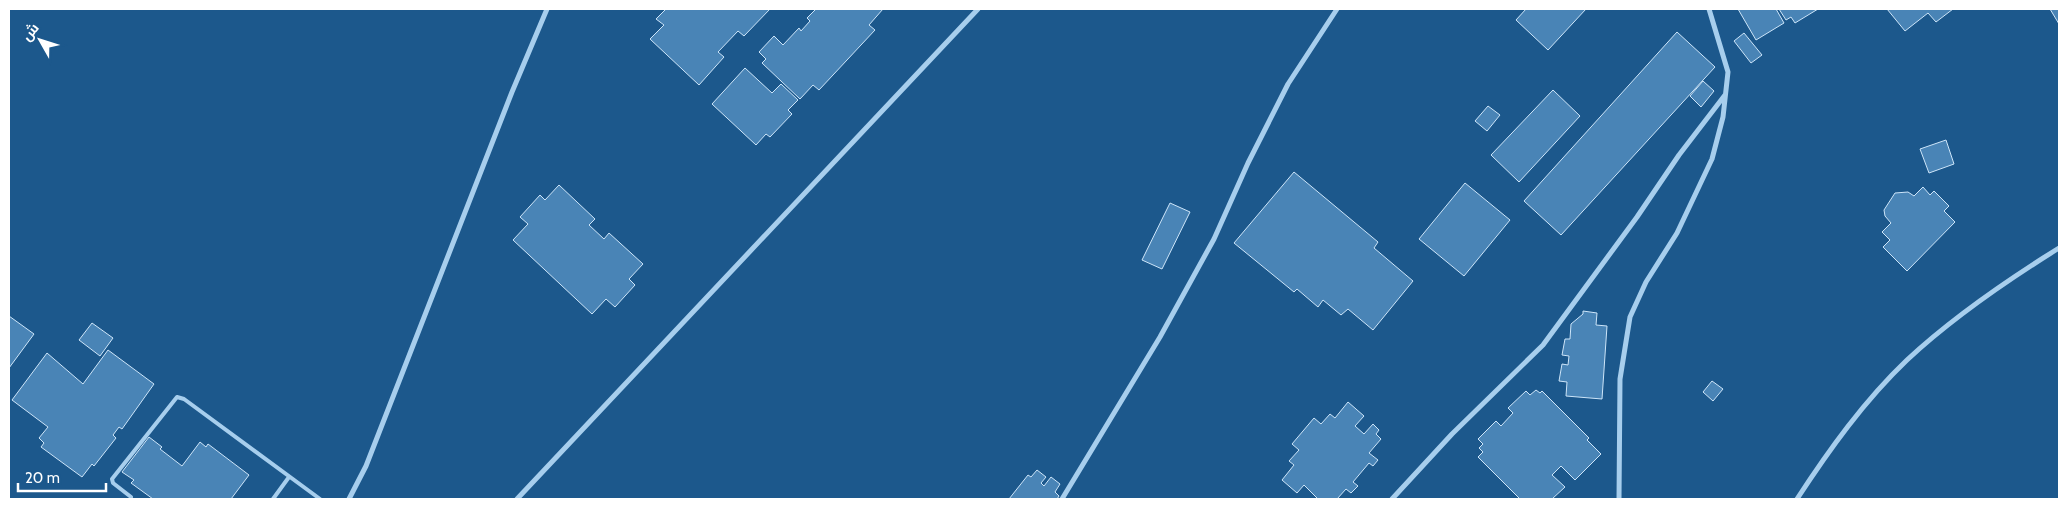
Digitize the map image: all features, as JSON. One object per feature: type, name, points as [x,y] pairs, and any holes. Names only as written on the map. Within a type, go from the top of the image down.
[{"type":"street","points":[[349,499],[366,466],[512,92],[547,9]]},
{"type":"street","points":[[516,499],[978,9]]},
{"type":"street","points":[[1062,499],[1160,337],[1214,239],[1248,163],[1288,84],[1337,9]]},
{"type":"street","points":[[1619,499],[1620,379],[1630,317],[1646,282],[1677,234],[1712,159],[1723,117],[1728,72],[1709,9]]},
{"type":"street","points":[[1392,499],[1452,434],[1543,345],[1637,217],[1679,155],[1726,95]]},
{"type":"street","points":[[1797,499],[1831,448],[1868,402],[1907,360],[2008,280],[2059,248]]},
{"type":"lane","points":[[131,497],[113,483],[112,479],[177,397],[184,399],[320,499]]},
{"type":"lane","points":[[273,499],[289,477]]},
{"type":"building","points":[[666,9],[770,9],[744,36],[738,31],[718,52],[724,57],[699,85],[650,39],[664,25],[656,19]]},
{"type":"building","points":[[816,9],[883,9],[869,25],[875,30],[819,90],[813,85],[800,99],[762,63],[766,59],[759,52],[774,36],[783,45],[799,28],[801,31],[810,21],[807,18]]},
{"type":"building","points":[[1526,9],[1586,9],[1548,50],[1516,20]]},
{"type":"building","points":[[1738,9],[1776,9],[1784,23],[1756,40]]},
{"type":"building","points":[[1779,9],[1818,9],[1795,23],[1791,17],[1786,20]]},
{"type":"building","points":[[1887,9],[1953,9],[1936,22],[1928,13],[1905,31]]},
{"type":"building","points":[[2050,9],[2059,9],[2059,24]]},
{"type":"building","points":[[1677,32],[1715,67],[1561,235],[1524,201]]},
{"type":"building","points":[[1744,33],[1762,55],[1751,63],[1734,41]]},
{"type":"building","points":[[745,68],[772,93],[781,84],[798,100],[788,110],[792,114],[770,137],[766,134],[756,145],[712,104]]},
{"type":"building","points":[[1703,81],[1714,91],[1701,107],[1690,96]]},
{"type":"building","points":[[1553,90],[1580,116],[1519,182],[1491,155]]},
{"type":"building","points":[[1488,106],[1500,115],[1487,131],[1475,121]]},
{"type":"building","points":[[1946,140],[1954,164],[1929,173],[1920,149]]},
{"type":"building","points":[[1294,172],[1378,242],[1374,248],[1413,281],[1373,330],[1348,309],[1341,315],[1323,300],[1318,307],[1297,289],[1294,292],[1234,243]]},
{"type":"building","points":[[1465,183],[1510,220],[1464,276],[1419,239]]},
{"type":"building","points":[[559,185],[595,219],[589,225],[604,239],[609,233],[643,264],[629,279],[635,285],[615,307],[606,299],[592,314],[513,240],[528,224],[520,217],[540,195],[545,200]]},
{"type":"building","points":[[1923,187],[1930,195],[1934,191],[1949,206],[1944,211],[1955,222],[1907,271],[1883,247],[1890,240],[1882,232],[1891,223],[1885,216],[1884,210],[1895,193],[1908,192],[1914,196]]},
{"type":"building","points":[[1170,203],[1190,212],[1162,269],[1142,260]]},
{"type":"building","points":[[1583,311],[1597,313],[1596,325],[1607,326],[1602,399],[1566,396],[1567,382],[1559,381],[1562,364],[1568,365],[1569,356],[1562,355],[1565,339],[1570,339],[1571,324],[1583,314]]},
{"type":"building","points":[[9,316],[34,334],[9,368]]},
{"type":"building","points":[[92,323],[113,338],[100,356],[79,340]]},
{"type":"building","points":[[108,350],[154,384],[122,429],[119,427],[113,435],[116,438],[94,466],[92,464],[82,477],[41,447],[44,443],[39,438],[48,427],[12,400],[47,353],[83,384]]},
{"type":"building","points":[[1712,381],[1723,389],[1713,401],[1703,392]]},
{"type":"building","points":[[1536,390],[1540,393],[1542,391],[1589,438],[1587,440],[1601,454],[1575,480],[1561,466],[1552,475],[1565,487],[1552,499],[1520,499],[1478,457],[1483,452],[1479,448],[1483,444],[1478,439],[1496,421],[1501,426],[1513,413],[1508,408],[1526,391],[1530,395]]},
{"type":"building","points":[[1348,402],[1364,416],[1355,426],[1364,434],[1373,424],[1379,430],[1376,434],[1381,439],[1369,453],[1378,460],[1373,466],[1369,463],[1353,482],[1358,486],[1351,493],[1346,489],[1337,499],[1318,499],[1304,485],[1297,493],[1282,480],[1294,465],[1289,461],[1299,450],[1292,444],[1314,418],[1321,424],[1330,414],[1335,418]]},
{"type":"building","points":[[149,437],[162,447],[160,449],[182,466],[200,442],[206,447],[208,444],[249,475],[231,499],[153,499],[131,483],[134,480],[122,472]]},
{"type":"building","points":[[1037,470],[1046,477],[1041,483],[1044,486],[1051,477],[1060,484],[1055,492],[1059,496],[1057,499],[1009,499],[1028,475],[1031,477]]}]
